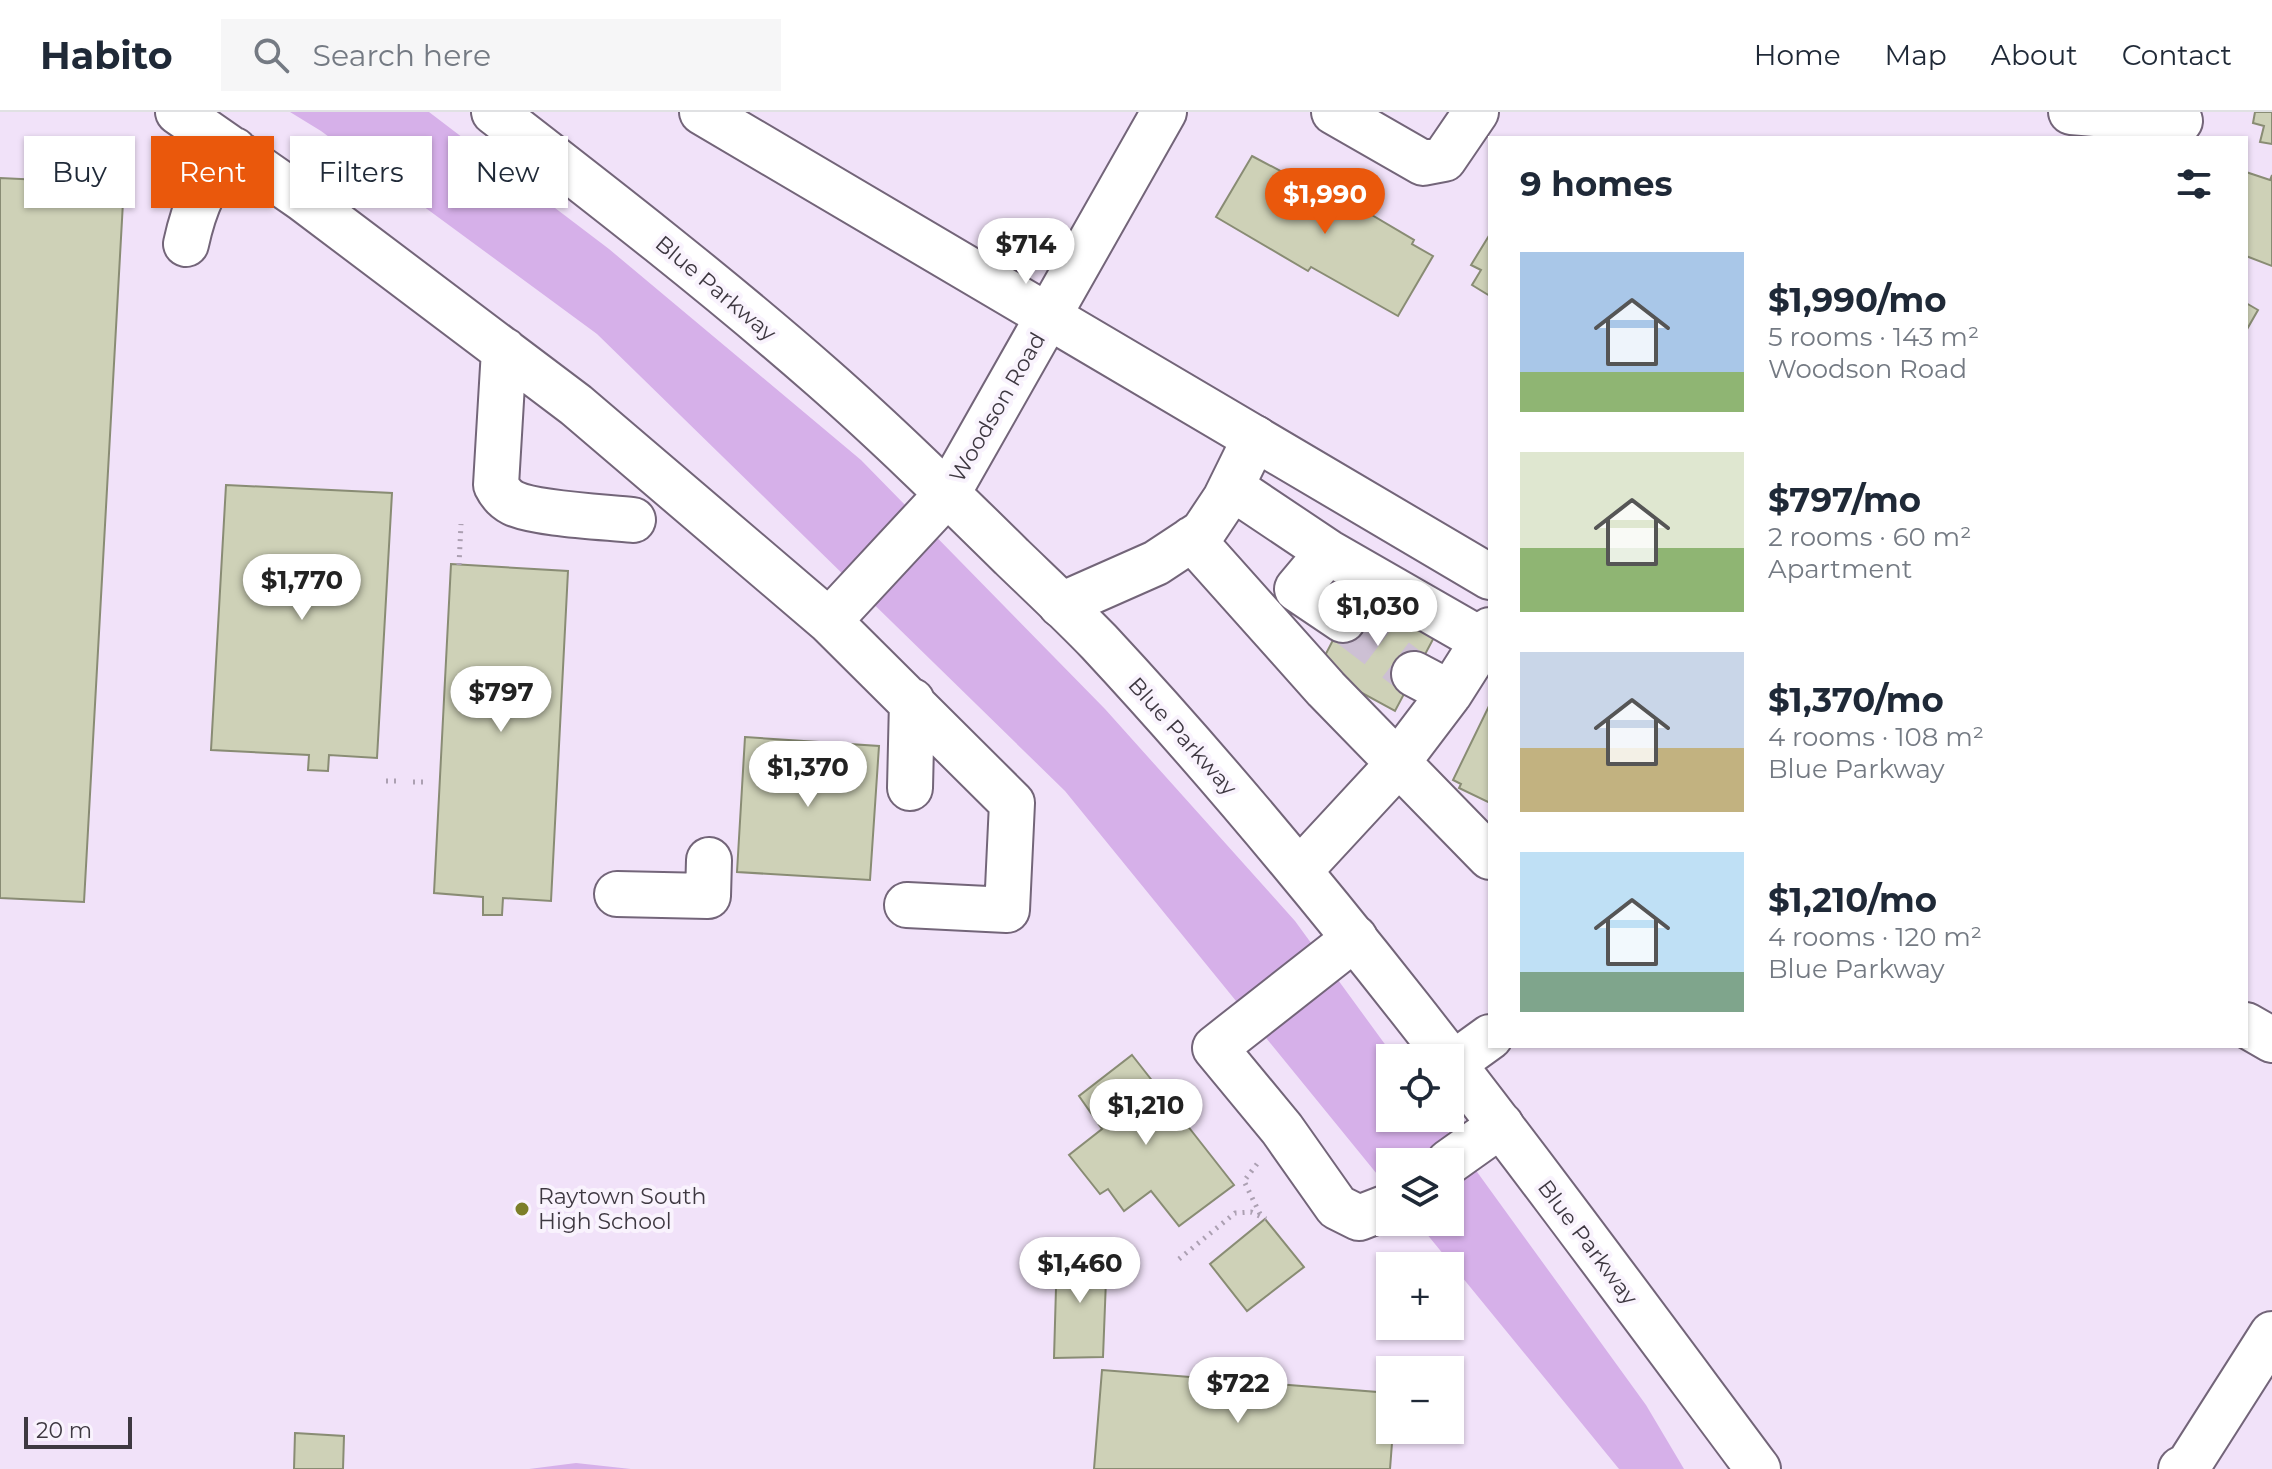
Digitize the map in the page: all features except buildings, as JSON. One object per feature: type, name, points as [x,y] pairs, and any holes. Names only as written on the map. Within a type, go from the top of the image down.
[{"type":"main road","points":[[178,112],[213,136]]},
{"type":"main road","name":"Blue Parkway","points":[[494,112],[683,259],[823,377],[948,493],[1061,605],[1215,770],[1300,870],[1439,1044]]},
{"type":"main road","points":[[702,112],[1488,576]]},
{"type":"main road","name":"Woodson Road","points":[[829,621],[948,493],[1164,112]]},
{"type":"main road","points":[[1334,112],[1423,163],[1444,159],[1476,112]]},
{"type":"main road","points":[[2071,112],[2179,124]]},
{"type":"main road","points":[[274,180],[504,350],[635,454],[829,621],[1012,803],[1007,910],[907,905]]},
{"type":"main road","points":[[186,244],[196,208]]},
{"type":"main road","points":[[504,350],[496,485],[506,499],[525,508],[632,532],[635,454]]},
{"type":"main road","points":[[1061,605],[1156,563],[1203,532],[1231,487],[1255,438]]},
{"type":"main road","points":[[1231,487],[1328,552],[1486,635],[1432,684],[1396,763],[1300,870]]},
{"type":"main road","points":[[722,574],[724,531]]},
{"type":"main road","points":[[1192,539],[1396,763],[1488,855]]},
{"type":"main road","points":[[1269,624],[1328,552]]},
{"type":"main road","points":[[1297,589],[1343,620]]},
{"type":"main road","points":[[910,788],[912,701]]},
{"type":"main road","points":[[617,894],[708,896],[709,860]]},
{"type":"main road","points":[[1355,938],[1215,1048],[1282,1129],[1337,1207],[1359,1218],[1376,1211]]},
{"type":"main road","points":[[2248,1026],[2272,1040]]},
{"type":"main road","points":[[1464,1056],[1488,1038]]},
{"type":"main road","name":"Blue Parkway","points":[[1464,1076],[1758,1469]]},
{"type":"main road","points":[[1464,1151],[1501,1125]]},
{"type":"main road","points":[[2181,1469],[2188,1466],[2272,1334]]},
{"type":"path","points":[[459,565],[461,524]]},
{"type":"path","points":[[386,781],[398,781]]},
{"type":"path","points":[[413,782],[424,782]]},
{"type":"path","points":[[1179,1259],[1235,1213],[1251,1212],[1266,1219]]},
{"type":"shaded area","points":[[290,112],[429,112],[461,136],[448,136],[448,208],[555,208],[609,249],[861,460],[1105,709],[1295,921],[1385,1044],[1376,1044],[1376,1132],[1448,1132],[1460,1148],[1376,1148],[1376,1173],[1065,791],[597,334],[426,208],[432,208],[432,136],[328,136]]},
{"type":"shaded area","points":[[1464,1154],[1646,1405],[1684,1469],[1619,1469],[1464,1279],[1464,1252],[1442,1252],[1428,1236],[1464,1236]]},
{"type":"shaded area","points":[[576,1463],[631,1469],[529,1469]]},
{"type":"tunnel","points":[[1343,620],[1414,674]]},
{"type":"place","name":"Raytown South High School","points":[[522,1209]]}]
